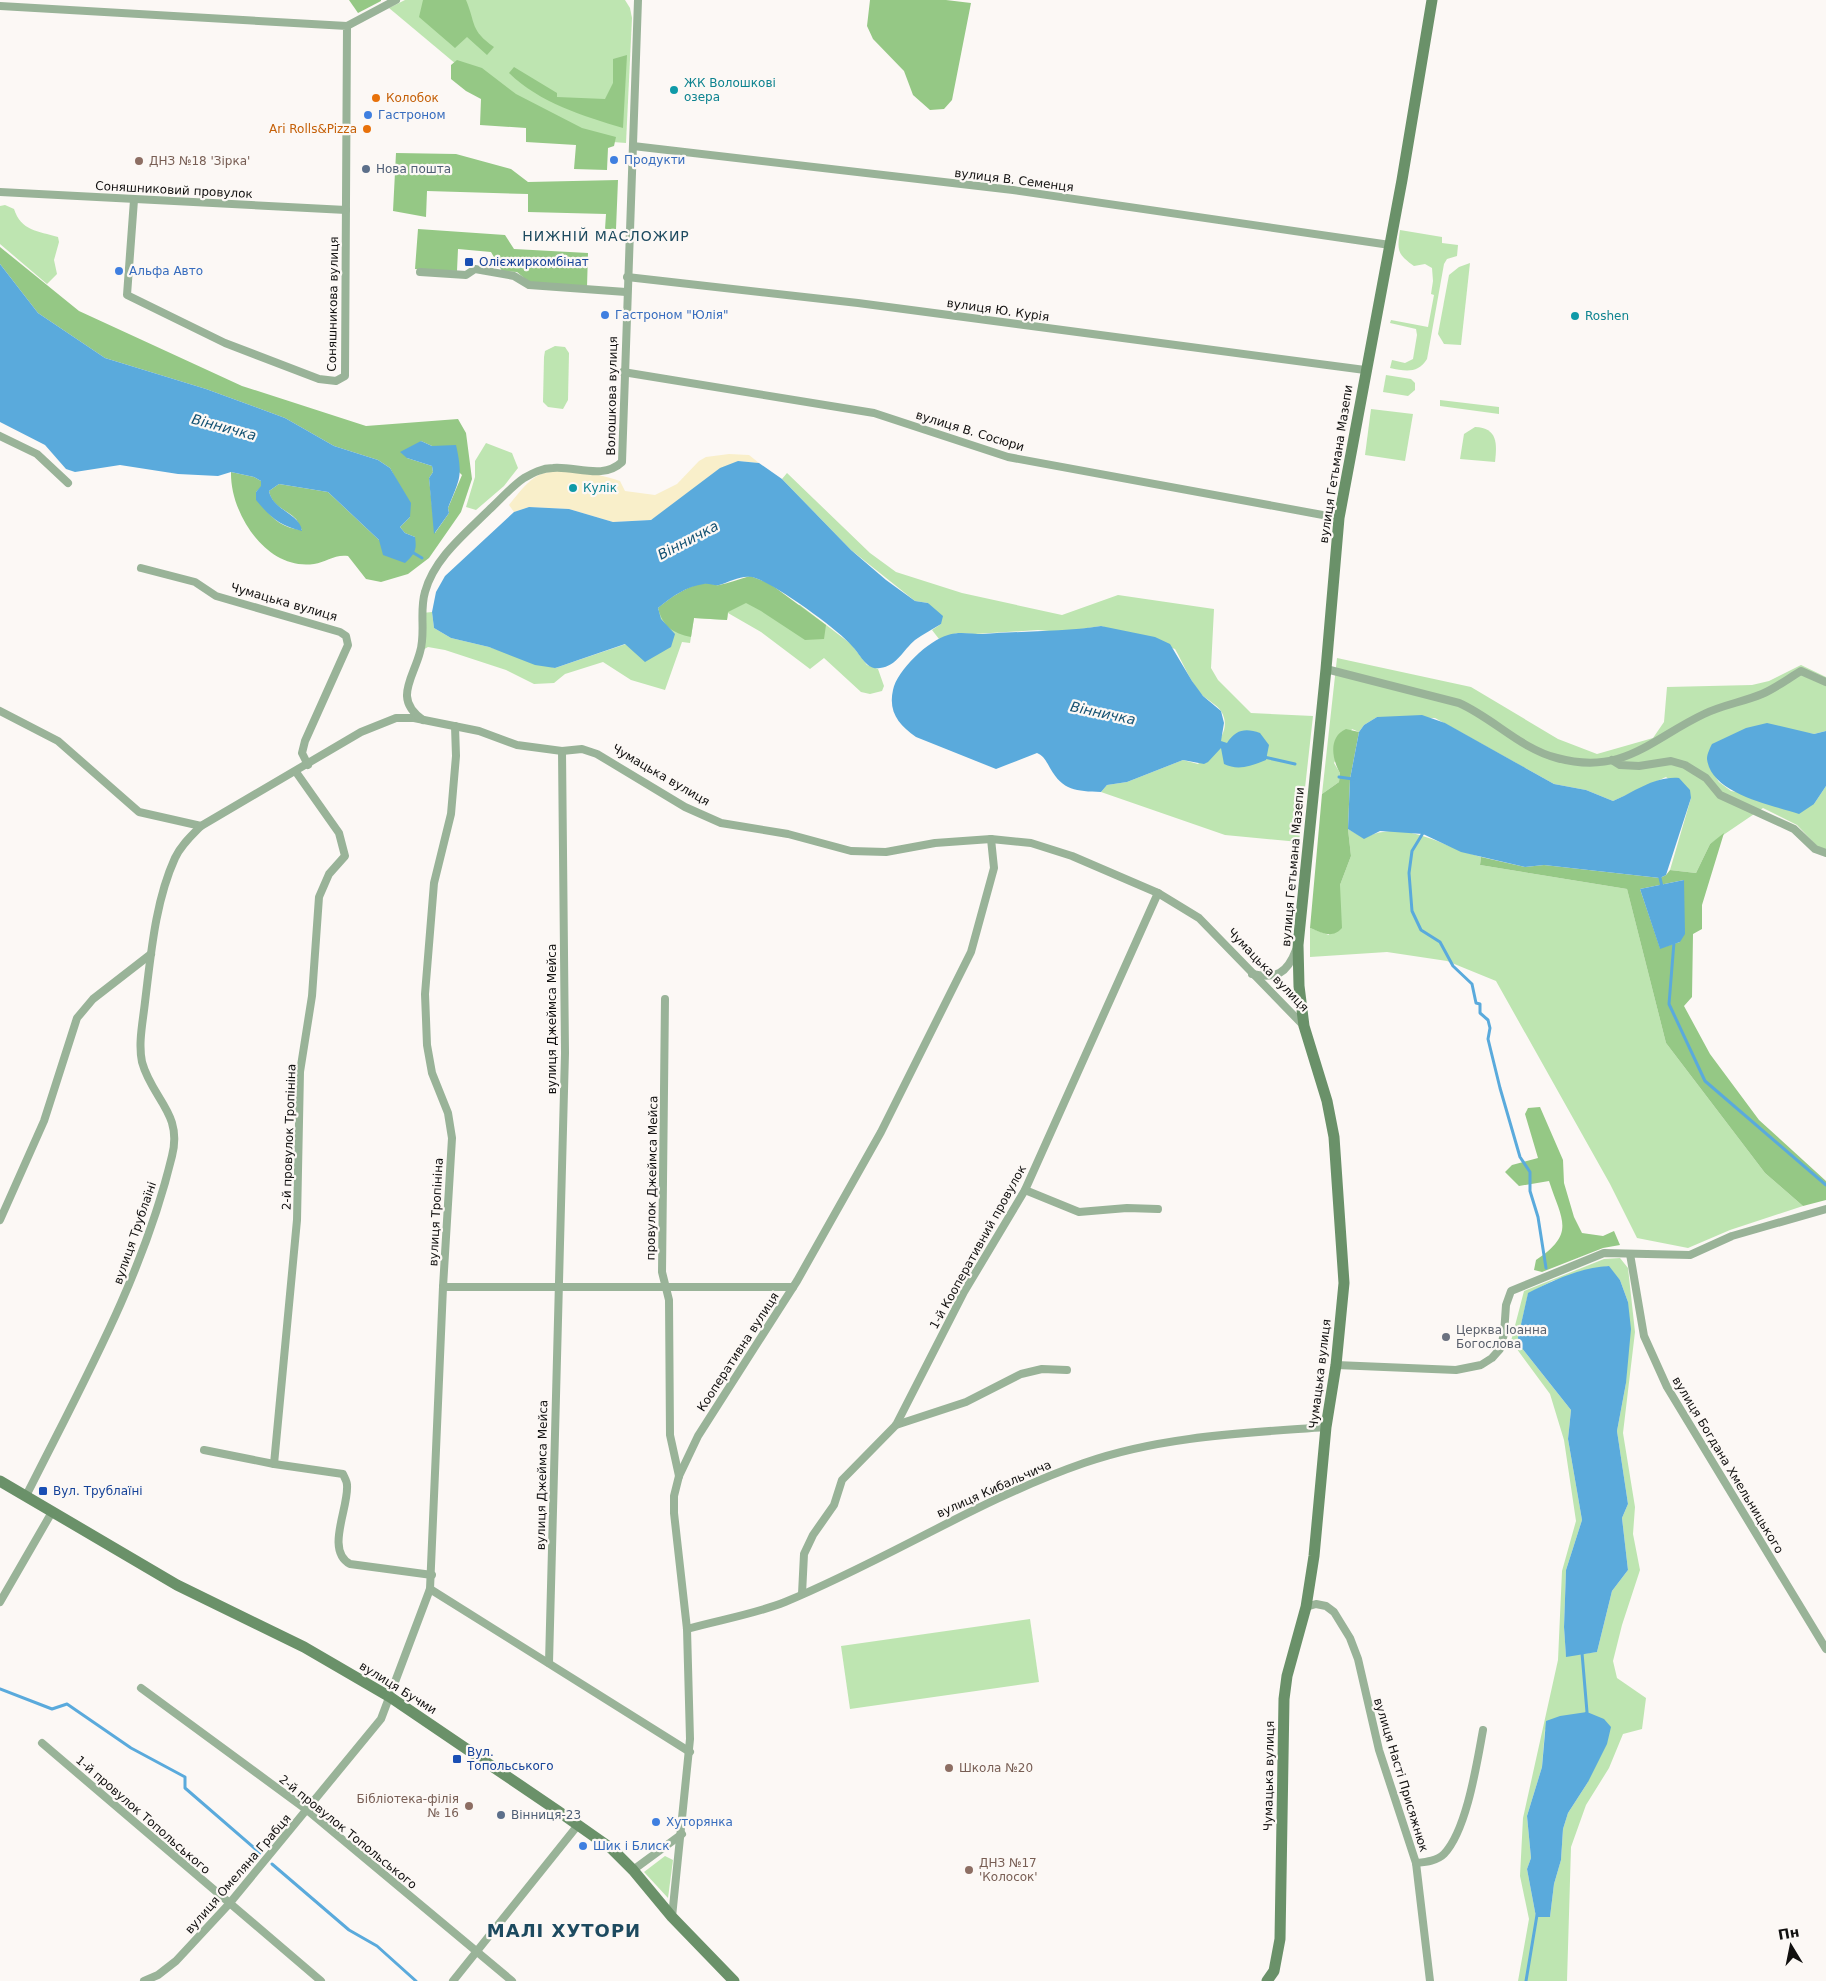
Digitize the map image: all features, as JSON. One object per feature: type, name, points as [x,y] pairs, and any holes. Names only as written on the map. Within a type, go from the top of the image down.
[{"type":"street","points":[[0,6],[347,26],[396,0]]},
{"type":"street","name":"Волошкова вулиця","points":[[427,722],[408,705],[406,692],[421,651],[422,606],[425,591],[435,569],[448,552],[522,480],[539,470],[566,468],[604,472],[614,469],[622,462],[623,372],[638,0]]},
{"type":"street","name":"вулиця Гетьмана Мазепи","points":[[1304,1026],[1299,986],[1298,944],[1326,669],[1339,518],[1365,370],[1390,245],[1432,0]]},
{"type":"street","name":"Соняшникова вулиця","points":[[134,200],[127,295],[225,343],[319,379],[336,381],[345,376],[347,26]]},
{"type":"street","name":"вулиця В. Семенця","points":[[633,146],[1013,190],[1390,245]]},
{"type":"street","name":"Соняшниковий провулок","points":[[0,192],[346,210]]},
{"type":"street","points":[[420,272],[466,275],[475,270],[514,276],[529,286],[626,292]]},
{"type":"street","name":"вулиця Ю. Курія","points":[[627,277],[858,303],[1365,370]]},
{"type":"street","name":"вулиця В. Сосюри","points":[[623,372],[874,413],[1008,457],[1339,518]]},
{"type":"street","points":[[0,436],[37,454],[68,484]]},
{"type":"street","name":"Чумацька вулиця","points":[[141,568],[195,582],[216,596],[340,632],[346,636],[348,645],[305,741],[302,753],[308,765]]},
{"type":"street","points":[[1326,669],[1459,703],[1478,712],[1529,747],[1556,758],[1597,764],[1642,751],[1705,713],[1764,693],[1801,671],[1826,682]]},
{"type":"street","points":[[0,711],[58,741],[139,812],[201,826]]},
{"type":"street","name":"Чумацька вулиця","points":[[201,826],[308,765],[361,732],[396,718],[414,718],[479,731],[517,744],[562,751],[582,749],[597,754],[685,807],[721,823],[788,834],[851,851],[886,852],[935,843],[991,839],[1031,844],[1072,856],[1158,893],[1199,918],[1304,1026],[1327,1101],[1334,1136],[1344,1283],[1336,1365],[1326,1427],[1314,1556],[1306,1607],[1287,1676],[1284,1699],[1280,1939],[1274,1971],[1267,1981]]},
{"type":"street","name":"вулиця Тропініна","points":[[390,1697],[430,1589],[432,1575],[443,1287],[452,1138],[448,1113],[432,1073],[427,1045],[425,994],[434,882],[452,814],[456,756],[455,726]]},
{"type":"street","name":"вулиця Джеймса Мейса","points":[[549,1663],[557,1287],[565,1052],[562,751]]},
{"type":"street","points":[[1612,760],[1620,765],[1639,766],[1671,761],[1685,765],[1706,778],[1720,795],[1794,829],[1815,849],[1826,854]]},
{"type":"street","name":"2-й провулок Тропініна","points":[[274,1464],[297,1220],[300,1072],[312,996],[319,898],[329,874],[345,856],[339,833],[296,772]]},
{"type":"street","name":"вулиця Трублаїні","points":[[26,1496],[120,1307],[154,1219],[172,1154],[175,1135],[170,1114],[148,1076],[140,1047],[151,954],[161,904],[176,856],[201,826]]},
{"type":"street","name":"Кооперативна вулиця","points":[[672,1917],[690,1752],[687,1629],[674,1513],[674,1496],[679,1476],[705,1423],[793,1287],[882,1132],[970,952],[994,868],[991,839]]},
{"type":"street","name":"1-й Кооперативний провулок","points":[[802,1594],[804,1554],[813,1535],[834,1505],[842,1480],[896,1425],[964,1292],[1025,1190],[1158,893]]},
{"type":"street","points":[[1252,974],[1268,978],[1280,972],[1292,961],[1298,944]]},
{"type":"street","points":[[0,1220],[44,1121],[78,1018],[93,999],[151,954]]},
{"type":"street","name":"провулок Джеймса Мейса","points":[[665,998],[662,1272],[669,1300],[669,1428],[679,1476]]},
{"type":"street","points":[[1025,1190],[1079,1212],[1127,1208],[1158,1208]]},
{"type":"street","points":[[1336,1365],[1456,1370],[1481,1365],[1492,1358],[1500,1349],[1504,1334],[1506,1305],[1511,1291],[1604,1253],[1690,1256],[1732,1236],[1826,1209]]},
{"type":"street","name":"вулиця Богдана Хмельницького","points":[[1630,1254],[1644,1336],[1667,1387],[1826,1649]]},
{"type":"street","points":[[443,1287],[666,1285],[793,1287]]},
{"type":"street","points":[[896,1425],[966,1402],[1022,1374],[1042,1370],[1067,1370]]},
{"type":"street","name":"вулиця Кибальчича","points":[[687,1629],[784,1602],[1010,1492],[1086,1462],[1145,1447],[1207,1436],[1326,1427]]},
{"type":"street","points":[[204,1450],[274,1464],[343,1474],[347,1485],[338,1542],[339,1552],[343,1560],[350,1564],[432,1575]]},
{"type":"street","name":"вулиця Бучми","points":[[0,1481],[177,1585],[304,1647],[390,1697],[578,1825],[612,1849],[633,1870],[672,1917],[734,1981]]},
{"type":"street","points":[[0,1602],[52,1512]]},
{"type":"street","points":[[430,1589],[690,1752]]},
{"type":"street","name":"вулиця Насті Присяжнюк","points":[[1306,1607],[1316,1604],[1326,1606],[1334,1612],[1350,1638],[1380,1750],[1416,1863],[1430,1981]]},
{"type":"street","name":"2-й провулок Топольського","points":[[141,1688],[307,1810],[512,1981]]},
{"type":"street","name":"вулиця Омеляна Грабця","points":[[144,1981],[161,1978],[229,1904],[381,1720],[390,1697]]},
{"type":"street","points":[[1416,1863],[1433,1860],[1443,1855],[1452,1844],[1461,1822],[1473,1780],[1483,1730]]},
{"type":"street","name":"1-й провулок Топольського","points":[[42,1743],[321,1981]]},
{"type":"street","points":[[452,1981],[578,1825]]},
{"type":"street","points":[[633,1870],[682,1834]]},
{"type":"green space","points":[[349,0],[381,0],[381,1],[358,13]]},
{"type":"green space","points":[[405,0],[625,0],[630,8],[632,18],[626,143],[573,139],[524,121],[389,8]]},
{"type":"green space","points":[[423,0],[466,0],[477,31],[494,47],[487,55],[467,37],[455,48],[419,17]]},
{"type":"green space","points":[[870,0],[946,0],[971,3],[952,100],[944,109],[930,110],[913,95],[904,71],[873,39],[867,26]]},
{"type":"green space","points":[[627,55],[623,128],[593,119],[548,100],[534,93],[509,73],[514,67],[557,93],[557,97],[605,99],[613,83],[613,59]]},
{"type":"green space","points":[[457,60],[482,68],[516,94],[582,128],[616,137],[614,146],[608,148],[607,170],[574,169],[576,145],[526,142],[526,128],[480,125],[481,99],[466,91],[451,79],[451,65]]},
{"type":"green space","points":[[396,153],[456,154],[511,169],[528,182],[618,180],[616,229],[605,229],[606,214],[528,212],[528,194],[427,191],[426,217],[393,211]]},
{"type":"green space","points":[[5,205],[14,209],[21,222],[26,226],[58,237],[59,242],[54,260],[57,274],[47,284],[0,244],[0,206]]},
{"type":"green space","points":[[418,229],[505,235],[514,249],[588,253],[587,287],[530,283],[517,272],[502,271],[491,252],[458,249],[457,271],[415,269]]},
{"type":"green space","points":[[1400,230],[1442,237],[1442,243],[1458,245],[1457,256],[1447,259],[1444,264],[1427,359],[1420,367],[1411,370],[1390,368],[1392,360],[1405,363],[1413,359],[1417,335],[1416,329],[1390,323],[1391,320],[1428,327],[1434,295],[1431,294],[1432,268],[1425,264],[1414,266],[1401,255],[1399,247]]},
{"type":"green space","points":[[0,247],[79,311],[242,386],[366,426],[458,419],[466,433],[472,479],[461,512],[429,558],[408,574],[381,582],[366,579],[348,556],[339,556],[314,564],[297,564],[281,558],[266,549],[244,521],[232,488],[231,472],[254,477],[261,481],[261,487],[256,492],[260,500],[273,518],[285,526],[302,530],[296,519],[273,501],[269,491],[279,484],[328,492],[379,540],[415,537],[405,533],[400,527],[410,517],[399,485],[390,468],[378,460],[334,446],[285,418],[206,389],[105,358],[38,313],[0,264]],"holes":[[[421,441],[432,446],[462,475],[448,508],[449,513],[435,533],[429,478],[433,472],[432,466],[407,458]]]},
{"type":"green space","points":[[1470,263],[1461,345],[1444,344],[1438,334],[1449,275],[1459,267]]},
{"type":"green space","points":[[555,346],[565,347],[569,353],[568,400],[563,409],[548,407],[543,402],[545,351]]},
{"type":"green space","points":[[1386,375],[1411,379],[1415,383],[1415,390],[1408,396],[1383,392]]},
{"type":"green space","points":[[1440,400],[1499,407],[1499,414],[1440,406]]},
{"type":"green space","points":[[1371,409],[1413,414],[1405,461],[1365,455]]},
{"type":"green space","points":[[1475,427],[1488,430],[1492,434],[1496,443],[1495,462],[1460,459],[1464,434]]},
{"type":"green space","points":[[486,443],[512,453],[518,468],[504,486],[476,510],[466,507],[475,477],[475,461]]},
{"type":"green space","points":[[787,473],[870,553],[896,572],[962,593],[1062,615],[1118,595],[1214,609],[1211,668],[1218,680],[1251,713],[1313,716],[1299,842],[1225,835],[1101,792],[1107,785],[1127,782],[1183,760],[1198,764],[1214,747],[1223,733],[1225,726],[1221,711],[1199,691],[1175,649],[1101,626],[1061,632],[1038,630],[975,634],[957,633],[939,639],[932,630],[941,624],[928,603],[915,601],[851,550],[782,479]]},
{"type":"green space","points":[[750,576],[769,583],[826,625],[824,639],[805,640],[746,603],[728,612],[727,620],[694,618],[691,637],[674,631],[660,615],[658,608],[688,588],[707,583],[719,585]]},
{"type":"green space","points":[[673,595],[800,605],[851,644],[867,665],[878,669],[884,686],[882,691],[870,694],[861,692],[824,658],[810,669],[761,632],[728,613],[727,620],[694,618],[690,643],[682,642],[665,690],[631,680],[603,662],[565,674],[554,683],[534,684],[506,670],[445,650],[428,647],[421,651],[422,613],[432,612],[434,628],[451,638],[489,647],[555,668],[626,644]]},
{"type":"green space","points":[[1337,658],[1471,687],[1558,739],[1597,754],[1653,738],[1664,722],[1667,687],[1752,685],[1769,681],[1801,665],[1826,677],[1826,731],[1814,734],[1793,731],[1710,768],[1719,782],[1731,791],[1814,804],[1826,786],[1826,850],[1817,846],[1797,825],[1763,808],[1710,844],[1696,873],[1670,870],[1691,798],[1666,777],[1613,801],[1586,790],[1554,784],[1435,718],[1377,717],[1364,725],[1359,732],[1352,729],[1334,763],[1340,773],[1339,782],[1322,794]]},
{"type":"green space","points":[[1346,729],[1359,732],[1350,779],[1348,829],[1351,856],[1340,885],[1342,928],[1335,933],[1327,934],[1310,928],[1322,794],[1339,782],[1340,773],[1333,749],[1336,737]]},
{"type":"green space","points":[[1348,829],[1364,838],[1394,831],[1423,836],[1481,857],[1480,865],[1627,889],[1666,1043],[1765,1173],[1803,1206],[1730,1230],[1688,1248],[1637,1238],[1610,1184],[1496,981],[1447,961],[1387,952],[1310,957],[1310,928],[1329,935],[1340,885],[1351,856]]},
{"type":"green space","points":[[1724,833],[1702,905],[1702,929],[1693,934],[1692,997],[1684,1006],[1710,1054],[1759,1120],[1826,1181],[1826,1200],[1803,1206],[1765,1173],[1666,1043],[1627,889],[1480,865],[1481,857],[1525,867],[1544,865],[1660,878],[1670,870],[1696,873],[1710,844]],"holes":[[[1684,880],[1680,942],[1660,948],[1640,889]]]},
{"type":"green space","points":[[1540,1107],[1563,1160],[1564,1183],[1574,1217],[1582,1233],[1603,1236],[1614,1231],[1620,1245],[1603,1248],[1542,1272],[1534,1270],[1536,1260],[1557,1242],[1561,1234],[1562,1225],[1561,1216],[1549,1181],[1519,1186],[1505,1172],[1512,1165],[1538,1158],[1525,1114],[1528,1108]]},
{"type":"green space","points":[[1620,1258],[1628,1268],[1635,1332],[1623,1433],[1635,1507],[1633,1534],[1640,1570],[1622,1625],[1613,1661],[1617,1678],[1646,1698],[1642,1729],[1623,1734],[1609,1768],[1586,1805],[1571,1847],[1567,1981],[1518,1981],[1529,1919],[1520,1876],[1523,1818],[1558,1660],[1562,1571],[1576,1521],[1564,1440],[1550,1394],[1511,1341],[1524,1291],[1604,1259]],"holes":[[[1608,1266],[1620,1280],[1628,1302],[1626,1383],[1617,1431],[1628,1504],[1622,1518],[1628,1570],[1612,1591],[1597,1652],[1566,1656],[1564,1627],[1566,1570],[1582,1520],[1568,1439],[1571,1410],[1517,1342],[1528,1294],[1552,1281]],[[1545,1729],[1588,1782],[1568,1813],[1563,1829],[1561,1860],[1554,1884],[1550,1917],[1536,1917],[1527,1869],[1531,1858],[1527,1816],[1542,1767]]]},
{"type":"green space","points":[[1030,1619],[1039,1682],[850,1709],[841,1646]]},
{"type":"green space","points":[[665,1856],[673,1860],[668,1898],[644,1872]]},
{"type":"sand","name":"Кулік","points":[[729,454],[749,455],[759,463],[738,461],[651,520],[613,522],[569,509],[529,507],[514,512],[509,505],[530,481],[547,472],[568,471],[602,476],[620,481],[625,491],[655,495],[677,484],[699,461],[706,457]]},
{"type":"water","points":[[0,264],[38,313],[105,358],[206,389],[285,418],[334,446],[378,460],[390,468],[411,503],[410,517],[400,527],[405,533],[415,537],[416,545],[413,554],[405,563],[383,555],[379,540],[328,492],[279,484],[269,491],[271,498],[297,520],[302,531],[281,523],[261,506],[256,500],[256,492],[261,486],[261,481],[254,477],[231,472],[218,476],[178,474],[120,465],[75,472],[66,469],[45,445],[0,422]]},
{"type":"water","points":[[421,441],[432,446],[456,445],[460,471],[448,508],[449,513],[434,534],[429,478],[433,472],[432,466],[407,458],[400,452]]},
{"type":"water","points":[[738,461],[759,463],[782,479],[851,550],[886,580],[915,601],[928,603],[943,616],[941,624],[915,640],[891,664],[886,667],[875,668],[864,661],[855,649],[834,629],[804,607],[761,580],[748,577],[719,585],[706,584],[691,587],[674,596],[658,608],[661,619],[675,634],[671,647],[645,662],[625,644],[555,668],[535,665],[489,647],[451,638],[434,628],[432,612],[436,592],[445,576],[514,512],[529,507],[569,509],[613,522],[651,520],[720,468]]},
{"type":"water","points":[[1101,626],[1155,637],[1170,644],[1203,696],[1221,711],[1224,723],[1221,741],[1227,743],[1238,732],[1246,730],[1260,733],[1269,745],[1266,760],[1245,767],[1229,766],[1224,764],[1221,748],[1204,764],[1183,760],[1127,782],[1107,785],[1101,792],[1084,791],[1071,788],[1060,781],[1045,759],[1037,753],[996,769],[916,737],[896,717],[892,698],[896,682],[907,665],[923,649],[940,638],[956,633],[983,634]]},
{"type":"water","points":[[1422,715],[1445,723],[1554,784],[1586,790],[1613,801],[1661,779],[1679,778],[1690,790],[1691,798],[1666,875],[1660,878],[1544,865],[1525,867],[1461,852],[1423,834],[1380,831],[1364,839],[1348,829],[1350,779],[1359,732],[1364,725],[1377,717]]},
{"type":"water","points":[[1767,723],[1814,734],[1826,731],[1826,786],[1814,804],[1799,814],[1744,796],[1719,781],[1711,771],[1707,759],[1712,744],[1746,728]]},
{"type":"water","points":[[1684,880],[1685,934],[1680,942],[1660,949],[1640,889]]},
{"type":"water","points":[[1609,1266],[1620,1280],[1628,1302],[1631,1329],[1626,1383],[1617,1431],[1628,1504],[1622,1518],[1628,1570],[1612,1591],[1597,1652],[1566,1657],[1564,1627],[1566,1570],[1582,1520],[1568,1439],[1571,1410],[1517,1342],[1528,1293],[1577,1272]]},
{"type":"water","points":[[1587,1712],[1604,1719],[1611,1727],[1607,1744],[1588,1782],[1568,1813],[1563,1829],[1561,1860],[1554,1884],[1550,1917],[1536,1917],[1527,1869],[1531,1858],[1527,1816],[1542,1767],[1546,1721],[1560,1716]]},
{"type":"waterway","name":"Вінничка","points":[[412,552],[422,558]]},
{"type":"waterway","name":"Вінничка","points":[[1264,757],[1295,764]]},
{"type":"waterway","points":[[1339,777],[1353,779]]},
{"type":"waterway","points":[[1423,833],[1412,851],[1409,873],[1412,911],[1421,930],[1440,942],[1453,966],[1472,984],[1476,1003],[1480,1004],[1480,1013],[1488,1020],[1490,1028],[1488,1039],[1500,1088],[1520,1157],[1530,1172],[1530,1191],[1538,1217],[1546,1268]]},
{"type":"waterway","points":[[1659,873],[1662,887]]},
{"type":"waterway","points":[[1674,942],[1669,1004],[1705,1081],[1826,1185]]},
{"type":"waterway","points":[[1582,1653],[1587,1712],[1585,1716]]},
{"type":"waterway","points":[[0,1689],[52,1709],[67,1704],[131,1748],[185,1777],[185,1788],[260,1853]]},
{"type":"waterway","points":[[272,1864],[349,1930],[377,1946],[416,1981]]},
{"type":"waterway","points":[[1526,1981],[1537,1915]]},
{"type":"place","name":"ЖК Волошкові озера","points":[[674,90]]},
{"type":"place","name":"Колобок","points":[[376,98]]},
{"type":"place","name":"Гастроном","points":[[368,115]]},
{"type":"place","name":"Ari Rolls&Pizza","points":[[367,129]]},
{"type":"place","name":"Продукти","points":[[614,160]]},
{"type":"place","name":"ДНЗ №18 'Зірка'","points":[[139,161]]},
{"type":"place","name":"Нова пошта","points":[[366,169]]},
{"type":"place","name":"Олієжиркомбінат","points":[[469,262]]},
{"type":"place","name":"Альфа Авто","points":[[119,271]]},
{"type":"place","name":"Гастроном \"Юлія\"","points":[[605,315]]},
{"type":"place","name":"Roshen","points":[[1575,316]]},
{"type":"place","name":"Кулік","points":[[573,488]]},
{"type":"place","name":"Церква Іоанна Богослова","points":[[1446,1337]]},
{"type":"place","name":"Вул. Трублаїні","points":[[43,1491]]},
{"type":"place","name":"Вул. Топольського","points":[[457,1759]]},
{"type":"place","name":"Школа №20","points":[[949,1768]]},
{"type":"place","name":"Бібліотека-філія № 16","points":[[469,1806]]},
{"type":"place","name":"Вінниця-23","points":[[501,1815]]},
{"type":"place","name":"Хуторянка","points":[[656,1822]]},
{"type":"place","name":"Шик і Блиск","points":[[583,1846]]},
{"type":"place","name":"ДНЗ №17 'Колосок'","points":[[969,1870]]},
{"type":"district","name":"НИЖНІЙ МАСЛОЖИР","points":[[606,236]]},
{"type":"district","name":"МАЛІ ХУТОРИ","points":[[564,1931]]}]
